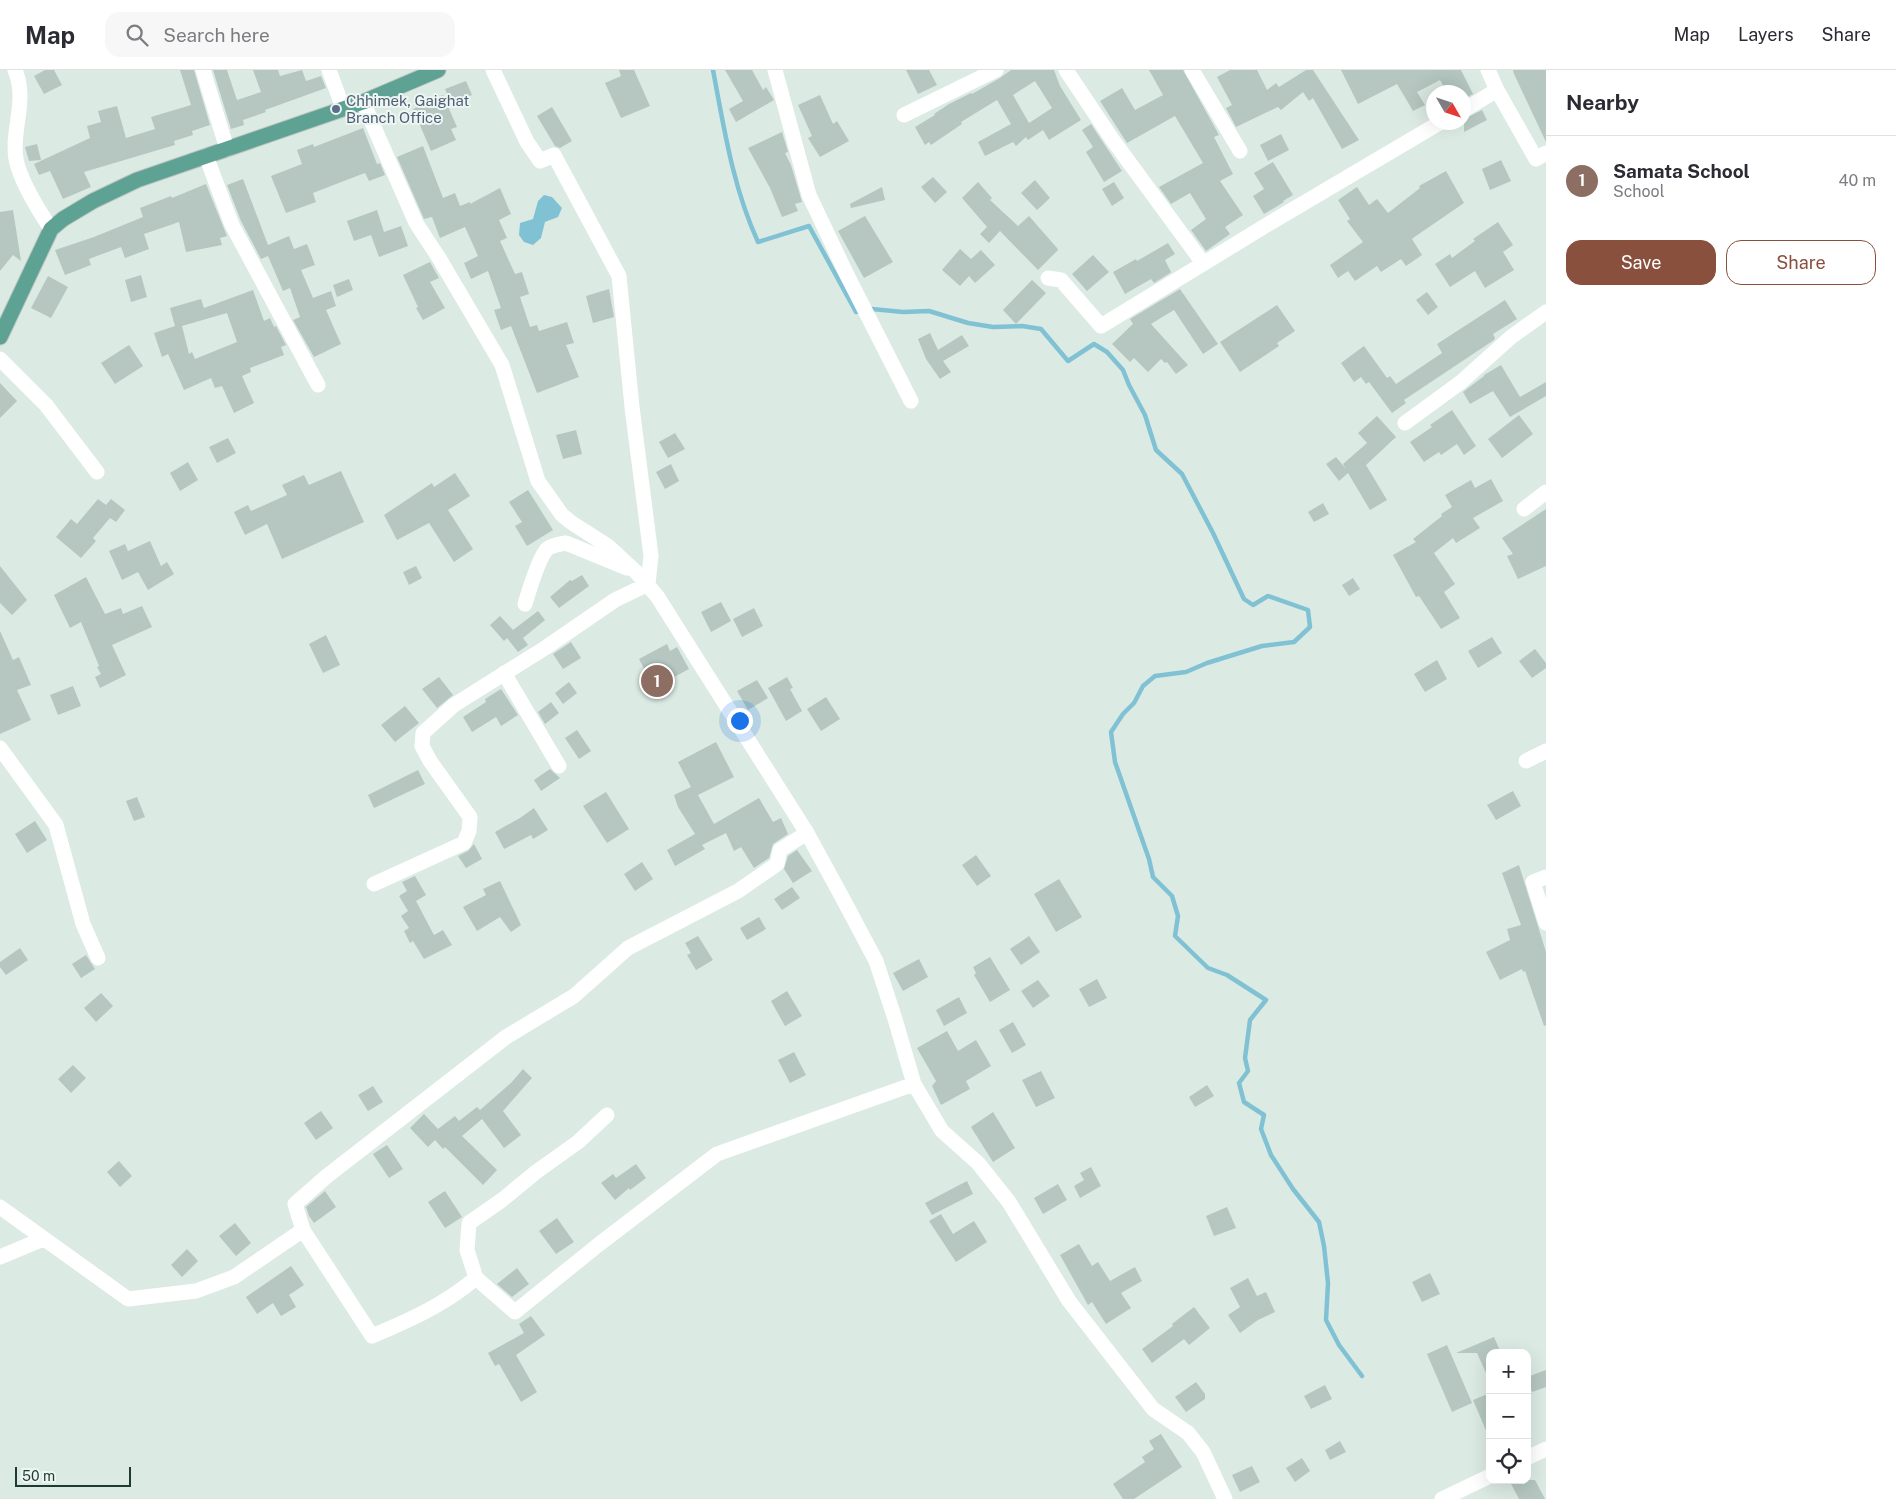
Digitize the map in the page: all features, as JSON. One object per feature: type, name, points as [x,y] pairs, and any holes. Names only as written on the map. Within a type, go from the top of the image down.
[{"type":"main road","points":[[0,337],[51,229],[63,219],[93,201],[137,180],[363,102],[438,70]]},
{"type":"street","points":[[15,70],[21,101],[16,158],[18,168],[39,210],[51,229]]},
{"type":"street","points":[[203,70],[227,149]]},
{"type":"street","points":[[329,70],[343,108]]},
{"type":"street","points":[[493,70],[527,142],[540,161],[554,155],[619,276],[632,407],[651,556],[648,584]]},
{"type":"street","points":[[775,70],[809,196],[911,401]]},
{"type":"street","points":[[904,115],[996,70]]},
{"type":"street","points":[[1066,70],[1112,140],[1203,263]]},
{"type":"street","points":[[1192,70],[1240,151]]},
{"type":"street","points":[[1488,70],[1497,90],[1536,159],[1546,153]]},
{"type":"street","points":[[1471,106],[1497,90]]},
{"type":"street","points":[[363,102],[416,223],[449,273],[502,365],[538,481],[562,515],[608,546],[648,584],[676,624],[807,833],[876,962],[914,1084],[942,1131],[978,1163],[1009,1202],[1069,1302],[1153,1409],[1188,1433],[1202,1452],[1225,1499]]},
{"type":"street","points":[[1048,278],[1062,280],[1101,326],[1203,263],[1427,130]]},
{"type":"street","points":[[206,156],[232,225],[318,384]]},
{"type":"street","points":[[1405,423],[1460,382],[1511,337],[1546,312]]},
{"type":"street","points":[[0,359],[46,405],[96,472]]},
{"type":"street","points":[[1524,509],[1546,492]]},
{"type":"street","points":[[525,604],[532,578],[548,549],[557,545],[566,543],[636,572]]},
{"type":"street","points":[[374,884],[464,843],[469,831],[470,817],[430,761],[422,746],[422,733],[454,705],[545,648],[616,600],[648,584]]},
{"type":"street","points":[[504,674],[559,766]]},
{"type":"street","points":[[0,748],[56,825],[83,924],[98,958]]},
{"type":"street","points":[[1526,761],[1546,751]]},
{"type":"street","points":[[476,1278],[460,1291],[420,1316],[372,1336],[302,1230],[295,1204],[327,1176],[506,1037],[574,996],[628,948],[738,891],[777,864],[780,850],[807,833]]},
{"type":"street","points":[[1546,877],[1534,882],[1546,923]]},
{"type":"street","points":[[607,1115],[578,1142],[469,1223],[467,1250],[476,1278],[515,1312],[598,1245],[717,1154],[914,1084]]},
{"type":"street","points":[[0,1207],[128,1299],[196,1291],[234,1277],[302,1230]]},
{"type":"street","points":[[0,1257],[43,1239]]},
{"type":"street","points":[[1531,1456],[1546,1449]]},
{"type":"street","points":[[1442,1499],[1486,1478]]},
{"type":"water","points":[[544,195],[552,197],[562,208],[558,217],[545,222],[541,238],[533,245],[524,242],[519,235],[520,223],[533,219],[538,201]]},
{"type":"building","points":[[45,70],[54,70],[62,85],[44,94],[34,76]]},
{"type":"building","points":[[180,70],[194,70],[210,125],[192,131],[193,135],[174,141],[175,145],[84,172],[91,187],[63,199],[50,171],[39,175],[34,164],[90,138],[87,126],[101,122],[98,111],[117,106],[126,138],[155,129],[151,117],[191,105]]},
{"type":"building","points":[[213,70],[227,70],[237,100],[261,92],[253,70],[278,70],[280,76],[302,70],[306,81],[321,76],[326,88],[265,110],[266,112],[243,120],[244,125],[231,129]]},
{"type":"building","points":[[619,70],[634,70],[650,106],[621,118],[605,83],[621,76]]},
{"type":"building","points":[[725,70],[752,70],[763,90],[766,87],[774,100],[736,122],[729,109],[743,101]]},
{"type":"building","points":[[906,70],[929,70],[937,85],[918,94]]},
{"type":"building","points":[[1011,70],[1054,70],[1060,86],[1081,120],[1049,140],[1043,130],[1028,140],[1026,137],[1016,146],[1013,142],[985,156],[978,142],[1011,124],[997,100],[961,122],[962,124],[931,145],[929,142],[925,145],[915,127],[949,104],[972,94]],"holes":[[[1035,81],[1052,108],[1029,123],[1013,95]]]},
{"type":"building","points":[[1149,70],[1183,70],[1219,135],[1214,137],[1233,174],[1220,181],[1243,215],[1225,227],[1230,234],[1206,251],[1191,230],[1206,219],[1190,193],[1171,204],[1159,187],[1203,163],[1175,116],[1127,143],[1100,101],[1122,88],[1135,110],[1163,95]]},
{"type":"building","points":[[1230,70],[1257,70],[1267,90],[1276,83],[1279,87],[1306,70],[1313,70],[1359,140],[1342,149],[1313,98],[1309,101],[1303,92],[1281,110],[1278,107],[1236,127],[1226,108],[1232,105],[1217,77]]},
{"type":"building","points":[[1341,70],[1461,70],[1468,85],[1443,85],[1440,80],[1426,85],[1426,87],[1417,92],[1425,105],[1413,111],[1397,84],[1358,104]]},
{"type":"building","points":[[1513,70],[1546,70],[1546,142],[1514,74]]},
{"type":"building","points":[[466,81],[472,95],[451,103],[445,89]]},
{"type":"building","points":[[443,95],[457,127],[451,129],[456,140],[431,151],[413,109]]},
{"type":"building","points":[[820,95],[833,124],[837,121],[849,141],[820,157],[808,138],[812,136],[798,105]]},
{"type":"building","points":[[552,107],[572,141],[560,148],[555,146],[537,116]]},
{"type":"building","points":[[1482,110],[1487,120],[1471,128],[1471,116]]},
{"type":"building","points":[[1091,124],[1122,171],[1104,182],[1086,152],[1093,147],[1082,130]]},
{"type":"building","points":[[363,128],[377,164],[380,163],[385,175],[369,181],[365,173],[349,179],[313,193],[316,202],[286,213],[271,176],[302,164],[297,150],[313,144],[314,147]]},
{"type":"building","points":[[782,132],[788,152],[785,153],[791,165],[802,202],[795,204],[798,211],[782,217],[770,188],[748,148]]},
{"type":"building","points":[[1281,134],[1289,150],[1268,161],[1260,145]]},
{"type":"building","points":[[37,144],[41,160],[29,161],[25,147]]},
{"type":"building","points":[[423,146],[443,198],[455,193],[460,206],[470,202],[470,204],[500,188],[511,214],[499,220],[507,238],[500,241],[515,274],[522,272],[529,294],[520,297],[530,327],[537,325],[539,331],[567,322],[574,343],[566,345],[579,377],[537,393],[511,326],[501,330],[494,310],[501,308],[488,271],[471,279],[464,263],[478,256],[465,227],[440,238],[432,217],[424,219],[397,157]]},
{"type":"building","points":[[1501,160],[1511,181],[1490,190],[1482,169]]},
{"type":"building","points":[[1273,162],[1293,195],[1264,214],[1253,196],[1264,189],[1254,173]]},
{"type":"building","points":[[1446,171],[1464,203],[1412,239],[1422,255],[1406,266],[1401,259],[1381,272],[1377,266],[1355,281],[1348,271],[1338,278],[1330,265],[1363,242],[1347,221],[1350,219],[1338,200],[1357,187],[1369,205],[1377,199],[1388,213],[1420,188],[1419,186]]},
{"type":"building","points":[[933,177],[947,192],[935,203],[921,187]]},
{"type":"building","points":[[243,179],[268,245],[289,236],[294,249],[307,244],[315,265],[301,270],[313,298],[331,291],[336,306],[326,310],[341,344],[314,357],[293,320],[300,317],[290,288],[283,291],[268,256],[261,259],[241,221],[227,185]]},
{"type":"building","points":[[1035,180],[1050,198],[1037,210],[1021,193]]},
{"type":"building","points":[[978,182],[992,198],[990,200],[1018,226],[1029,216],[1057,248],[1058,250],[1038,270],[1000,231],[989,243],[980,234],[987,227],[962,198]]},
{"type":"building","points":[[1114,182],[1124,198],[1112,206],[1102,189]]},
{"type":"building","points":[[206,184],[227,236],[220,238],[222,245],[186,252],[179,222],[144,234],[149,249],[125,258],[121,247],[89,259],[91,265],[65,275],[55,250],[94,237],[143,217],[140,208],[171,196],[172,198]]},
{"type":"building","points":[[882,187],[885,200],[851,208],[850,204]]},
{"type":"building","points":[[13,210],[21,261],[13,255],[0,271],[0,212]]},
{"type":"building","points":[[377,210],[384,232],[401,226],[408,246],[379,257],[371,235],[354,241],[347,221]]},
{"type":"building","points":[[865,216],[893,262],[864,278],[838,231]]},
{"type":"building","points":[[1498,222],[1513,245],[1503,252],[1514,270],[1485,288],[1475,271],[1450,287],[1435,264],[1450,254],[1452,258],[1475,241],[1473,239]]},
{"type":"building","points":[[1168,243],[1175,254],[1165,260],[1171,272],[1154,283],[1151,279],[1125,294],[1113,272]]},
{"type":"building","points":[[960,249],[971,259],[981,250],[995,265],[975,283],[969,276],[960,286],[942,270]]},
{"type":"building","points":[[1093,255],[1109,272],[1087,291],[1072,274]]},
{"type":"building","points":[[430,262],[439,278],[430,282],[445,308],[423,320],[416,308],[418,307],[403,275]]},
{"type":"building","points":[[141,275],[147,297],[131,302],[125,280]]},
{"type":"building","points":[[48,276],[68,287],[51,318],[31,308]]},
{"type":"building","points":[[349,279],[353,290],[337,297],[333,285]]},
{"type":"building","points":[[1032,280],[1046,293],[1016,324],[1003,310]]},
{"type":"building","points":[[609,289],[614,317],[593,323],[586,296]]},
{"type":"building","points":[[1180,289],[1218,344],[1203,354],[1174,310],[1151,324],[1188,365],[1176,374],[1167,362],[1165,363],[1161,359],[1148,372],[1134,358],[1130,362],[1112,344],[1133,324],[1130,319]]},
{"type":"building","points":[[253,290],[264,321],[270,318],[286,345],[281,347],[284,355],[250,368],[251,372],[242,376],[254,403],[234,413],[222,386],[215,388],[211,378],[184,390],[168,354],[162,357],[154,333],[175,326],[170,308],[201,299],[204,308]],"holes":[[[227,313],[237,342],[195,359],[192,352],[189,354],[182,326]]]},
{"type":"building","points":[[1427,292],[1438,307],[1428,315],[1416,300]]},
{"type":"building","points":[[1505,300],[1517,319],[1493,334],[1494,340],[1404,400],[1406,403],[1392,413],[1369,382],[1366,384],[1361,377],[1354,382],[1341,363],[1364,346],[1387,378],[1390,376],[1396,384],[1442,353],[1437,344]]},
{"type":"building","points":[[1277,305],[1295,331],[1277,343],[1279,346],[1240,372],[1220,342]]},
{"type":"building","points":[[930,333],[938,350],[962,335],[969,346],[943,361],[951,372],[940,379],[926,359],[918,339]]},
{"type":"building","points":[[129,345],[143,366],[115,384],[101,363]]},
{"type":"building","points":[[1501,365],[1520,397],[1546,382],[1546,396],[1510,417],[1493,391],[1470,404],[1463,392],[1484,375]]},
{"type":"building","points":[[0,383],[17,401],[0,418]]},
{"type":"building","points":[[1452,410],[1476,446],[1464,455],[1457,444],[1441,455],[1439,452],[1424,462],[1410,442]]},
{"type":"building","points":[[1519,415],[1533,434],[1502,458],[1488,439]]},
{"type":"building","points":[[1377,416],[1396,437],[1366,465],[1387,500],[1370,510],[1348,473],[1339,481],[1326,464],[1336,457],[1346,469],[1343,464],[1367,443],[1358,433]]},
{"type":"building","points":[[576,430],[582,454],[563,459],[556,435]]},
{"type":"building","points":[[675,433],[685,449],[668,458],[659,442]]},
{"type":"building","points":[[228,438],[236,453],[217,463],[209,447]]},
{"type":"building","points":[[188,462],[198,480],[180,491],[170,473]]},
{"type":"building","points":[[671,464],[679,481],[665,489],[656,472]]},
{"type":"building","points":[[341,471],[364,522],[282,559],[267,524],[245,535],[234,512],[248,505],[251,511],[287,495],[282,485],[304,475],[309,485]]},
{"type":"building","points":[[455,473],[470,496],[448,510],[473,549],[454,562],[429,523],[397,540],[384,515],[432,483],[434,487]]},
{"type":"building","points":[[1491,479],[1503,501],[1473,518],[1480,528],[1456,543],[1453,538],[1434,553],[1455,584],[1444,592],[1460,618],[1441,629],[1419,596],[1416,597],[1393,555],[1416,542],[1413,539],[1442,516],[1441,514],[1452,507],[1445,495],[1471,480],[1475,488]]},
{"type":"building","points":[[528,490],[553,530],[527,546],[515,526],[522,522],[509,502]]},
{"type":"building","points":[[98,499],[106,505],[111,499],[125,510],[116,522],[110,518],[93,538],[96,541],[81,558],[56,537],[71,519],[77,524]]},
{"type":"building","points":[[1323,503],[1329,514],[1314,522],[1308,512]]},
{"type":"building","points":[[1546,509],[1546,566],[1518,579],[1507,556],[1513,554],[1502,538]]},
{"type":"building","points":[[150,541],[161,566],[167,562],[174,574],[148,590],[138,572],[122,580],[109,551],[125,544],[128,551]]},
{"type":"building","points":[[0,566],[27,600],[12,615],[0,603]]},
{"type":"building","points":[[416,566],[422,578],[409,585],[403,572]]},
{"type":"building","points":[[582,575],[589,586],[559,608],[550,597],[570,580],[572,581]]},
{"type":"building","points":[[86,577],[105,614],[121,608],[123,614],[142,606],[152,627],[112,645],[126,675],[100,688],[95,677],[101,674],[97,667],[99,666],[81,622],[70,628],[54,595]]},
{"type":"building","points":[[1353,578],[1360,589],[1349,596],[1342,585]]},
{"type":"building","points":[[721,602],[731,621],[711,632],[701,612]]},
{"type":"building","points":[[754,608],[763,626],[742,637],[733,619]]},
{"type":"building","points":[[538,611],[545,620],[523,638],[528,645],[518,652],[507,638],[504,641],[490,625],[500,616],[513,630]]},
{"type":"building","points":[[0,631],[13,660],[19,657],[31,685],[17,690],[31,720],[0,734]]},
{"type":"building","points":[[326,635],[340,665],[323,673],[309,644]]},
{"type":"building","points":[[1492,637],[1502,653],[1478,668],[1468,651]]},
{"type":"building","points":[[571,642],[581,658],[563,669],[553,654]]},
{"type":"building","points":[[667,644],[670,651],[677,647],[689,669],[663,683],[658,673],[649,678],[639,659]]},
{"type":"building","points":[[1535,649],[1546,663],[1546,668],[1532,678],[1519,661]]},
{"type":"building","points":[[1437,660],[1447,679],[1425,692],[1414,674]]},
{"type":"building","points":[[439,677],[453,695],[437,708],[422,689]]},
{"type":"building","points":[[787,677],[793,688],[790,689],[802,711],[786,721],[768,688]]},
{"type":"building","points":[[757,680],[768,698],[748,710],[737,691]]},
{"type":"building","points":[[569,682],[577,693],[563,704],[555,693]]},
{"type":"building","points":[[73,686],[81,706],[58,715],[50,695]]},
{"type":"building","points":[[501,689],[518,715],[501,726],[496,717],[472,732],[463,717],[486,702],[485,699]]},
{"type":"building","points":[[826,697],[840,719],[821,731],[807,709]]},
{"type":"building","points":[[551,702],[559,713],[545,724],[538,712]]},
{"type":"building","points":[[405,706],[419,723],[395,742],[381,725]]},
{"type":"building","points":[[577,730],[591,751],[579,759],[565,738]]},
{"type":"building","points":[[716,742],[734,777],[698,795],[714,824],[759,798],[773,822],[781,818],[788,834],[773,844],[769,858],[754,868],[741,847],[734,851],[726,833],[702,845],[705,849],[675,866],[667,850],[695,834],[678,807],[674,795],[691,787],[678,762]]},
{"type":"building","points":[[550,769],[560,778],[541,791],[534,780]]},
{"type":"building","points":[[418,770],[425,784],[374,808],[368,795]]},
{"type":"building","points":[[1513,791],[1521,806],[1496,820],[1487,805]]},
{"type":"building","points":[[606,792],[629,829],[607,843],[583,806]]},
{"type":"building","points":[[137,797],[145,817],[134,821],[126,801]]},
{"type":"building","points":[[534,808],[548,830],[533,839],[531,835],[504,849],[495,832]]},
{"type":"building","points":[[35,821],[47,840],[27,853],[15,834]]},
{"type":"building","points":[[474,844],[482,859],[466,868],[458,856],[468,851]]},
{"type":"building","points":[[797,850],[812,871],[793,883],[784,869],[788,856]]},
{"type":"building","points":[[976,855],[991,876],[977,886],[962,865]]},
{"type":"building","points":[[642,862],[653,879],[635,891],[624,874]]},
{"type":"building","points":[[1519,865],[1546,952],[1546,1025],[1544,1026],[1525,971],[1523,972],[1522,969],[1500,980],[1486,952],[1510,940],[1507,929],[1521,925],[1502,873]]},
{"type":"building","points":[[415,876],[426,895],[416,901],[434,935],[443,930],[452,945],[424,959],[413,941],[410,943],[404,931],[409,928],[401,916],[408,911],[399,896],[407,891],[402,882]]},
{"type":"building","points":[[1059,879],[1082,917],[1056,932],[1034,894]]},
{"type":"building","points":[[500,881],[521,925],[511,932],[500,917],[477,931],[463,907],[486,895],[483,889]]},
{"type":"building","points":[[792,887],[800,898],[782,910],[774,899]]},
{"type":"building","points":[[759,917],[766,929],[747,940],[740,928]]},
{"type":"building","points":[[698,936],[713,960],[696,970],[687,955],[691,953],[685,943]]},
{"type":"building","points":[[1029,936],[1040,952],[1021,965],[1010,949]]},
{"type":"building","points":[[20,948],[28,960],[6,975],[0,967],[0,962]]},
{"type":"building","points":[[86,955],[95,969],[81,978],[72,964]]},
{"type":"building","points":[[990,957],[1010,990],[990,1002],[974,975],[976,973],[973,967]]},
{"type":"building","points":[[919,959],[928,977],[903,991],[893,973]]},
{"type":"building","points":[[1097,979],[1107,998],[1089,1007],[1079,989]]},
{"type":"building","points":[[1038,980],[1050,996],[1033,1008],[1021,991]]},
{"type":"building","points":[[787,991],[802,1016],[785,1026],[771,1001]]},
{"type":"building","points":[[101,993],[113,1006],[96,1022],[84,1008]]},
{"type":"building","points":[[959,997],[967,1013],[944,1026],[936,1010]]},
{"type":"building","points":[[1013,1022],[1026,1045],[1012,1053],[999,1030]]},
{"type":"building","points":[[947,1031],[958,1051],[976,1040],[991,1066],[966,1081],[970,1089],[941,1105],[932,1086],[936,1081],[917,1048]]},
{"type":"building","points":[[794,1052],[806,1075],[790,1083],[778,1060]]},
{"type":"building","points":[[73,1065],[86,1078],[71,1093],[58,1079]]},
{"type":"building","points":[[523,1069],[532,1078],[503,1111],[521,1135],[504,1148],[482,1119],[462,1136],[497,1170],[483,1185],[445,1147],[443,1149],[435,1140],[428,1147],[410,1128],[424,1114],[438,1129],[455,1116],[459,1121],[477,1107],[480,1110],[511,1083]]},
{"type":"building","points":[[1041,1071],[1055,1098],[1036,1107],[1022,1080]]},
{"type":"building","points":[[1207,1085],[1214,1096],[1195,1107],[1189,1097]]},
{"type":"building","points":[[373,1086],[383,1102],[368,1111],[358,1095]]},
{"type":"building","points":[[321,1111],[333,1128],[316,1140],[304,1123]]},
{"type":"building","points":[[993,1112],[1015,1148],[993,1162],[971,1127]]},
{"type":"building","points":[[387,1145],[403,1169],[389,1178],[373,1154]]},
{"type":"building","points":[[119,1161],[132,1176],[120,1187],[107,1172]]},
{"type":"building","points":[[636,1164],[646,1178],[630,1190],[629,1188],[615,1200],[601,1183],[613,1174],[616,1178]]},
{"type":"building","points":[[1091,1167],[1101,1186],[1080,1198],[1074,1186],[1084,1180],[1080,1173]]},
{"type":"building","points":[[967,1181],[973,1194],[932,1215],[925,1203]]},
{"type":"building","points":[[1058,1184],[1067,1200],[1043,1214],[1034,1198]]},
{"type":"building","points":[[325,1191],[336,1207],[314,1223],[306,1207]]},
{"type":"building","points":[[445,1191],[462,1217],[445,1228],[428,1202]]},
{"type":"building","points":[[1227,1207],[1236,1228],[1214,1236],[1206,1216]]},
{"type":"building","points":[[941,1214],[953,1234],[974,1221],[987,1242],[956,1262],[929,1221]]},
{"type":"building","points":[[557,1218],[574,1242],[556,1254],[539,1231]]},
{"type":"building","points":[[235,1223],[251,1243],[236,1256],[219,1236]]},
{"type":"building","points":[[1079,1244],[1092,1266],[1098,1262],[1110,1281],[1135,1267],[1142,1281],[1121,1293],[1131,1308],[1106,1324],[1092,1302],[1088,1305],[1060,1255]]},
{"type":"building","points":[[187,1249],[198,1261],[182,1277],[171,1265]]},
{"type":"building","points":[[291,1266],[304,1285],[289,1295],[296,1307],[281,1316],[273,1303],[257,1314],[246,1297]]},
{"type":"building","points":[[517,1268],[529,1284],[512,1297],[497,1284]]},
{"type":"building","points":[[1430,1273],[1440,1294],[1422,1302],[1412,1282]]},
{"type":"building","points":[[1248,1278],[1257,1296],[1266,1292],[1275,1312],[1258,1320],[1240,1333],[1228,1315],[1240,1307],[1230,1288]]},
{"type":"building","points":[[1194,1307],[1210,1328],[1189,1345],[1184,1339],[1152,1363],[1142,1349],[1173,1326],[1172,1324]]},
{"type":"building","points":[[531,1316],[545,1335],[516,1355],[537,1392],[521,1402],[499,1364],[495,1366],[488,1353],[524,1333],[519,1324]]},
{"type":"building","points":[[1494,1337],[1499,1349],[1486,1349],[1486,1373],[1477,1353],[1456,1353]]},
{"type":"building","points":[[1447,1345],[1472,1403],[1452,1412],[1427,1354]]},
{"type":"building","points":[[1546,1370],[1546,1387],[1532,1392],[1531,1376]]},
{"type":"building","points":[[1196,1382],[1205,1394],[1205,1399],[1186,1412],[1175,1397]]},
{"type":"building","points":[[1325,1385],[1332,1399],[1311,1409],[1304,1396]]},
{"type":"building","points":[[1486,1395],[1486,1431],[1473,1400]]},
{"type":"building","points":[[1161,1434],[1182,1467],[1134,1499],[1123,1499],[1113,1484],[1145,1462],[1142,1457],[1154,1449],[1149,1441]]},
{"type":"building","points":[[1340,1441],[1346,1452],[1330,1460],[1325,1450]]},
{"type":"building","points":[[1302,1458],[1310,1471],[1295,1482],[1286,1468]]},
{"type":"building","points":[[1252,1466],[1260,1482],[1240,1492],[1232,1475]]},
{"type":"building","points":[[1531,1480],[1535,1480],[1545,1499],[1519,1499],[1511,1484],[1531,1484]]},
{"type":"waterway","points":[[713,70],[725,136],[736,179],[749,221],[758,242],[809,226],[856,312],[872,309],[903,312],[929,311],[968,323],[993,327],[1022,326],[1041,329],[1068,361],[1094,344],[1107,352],[1123,370],[1145,415],[1156,450],[1182,474],[1213,533],[1244,599],[1253,605],[1268,596],[1308,610],[1310,627],[1294,642],[1262,646],[1207,663],[1186,672],[1155,676],[1143,686],[1134,703],[1123,714],[1111,732],[1115,762],[1149,859],[1153,877],[1172,896],[1178,916],[1175,936],[1208,968],[1227,975],[1266,1000],[1250,1020],[1245,1058],[1248,1071],[1239,1083],[1244,1102],[1264,1115],[1261,1129],[1271,1155],[1293,1189],[1319,1222],[1328,1283],[1326,1320],[1339,1345],[1362,1376]]},
{"type":"place","name":"Chhimek, Gaighat Branch Office","points":[[336,109]]},
{"type":"place","name":"Samata School","points":[[657,681]]}]
